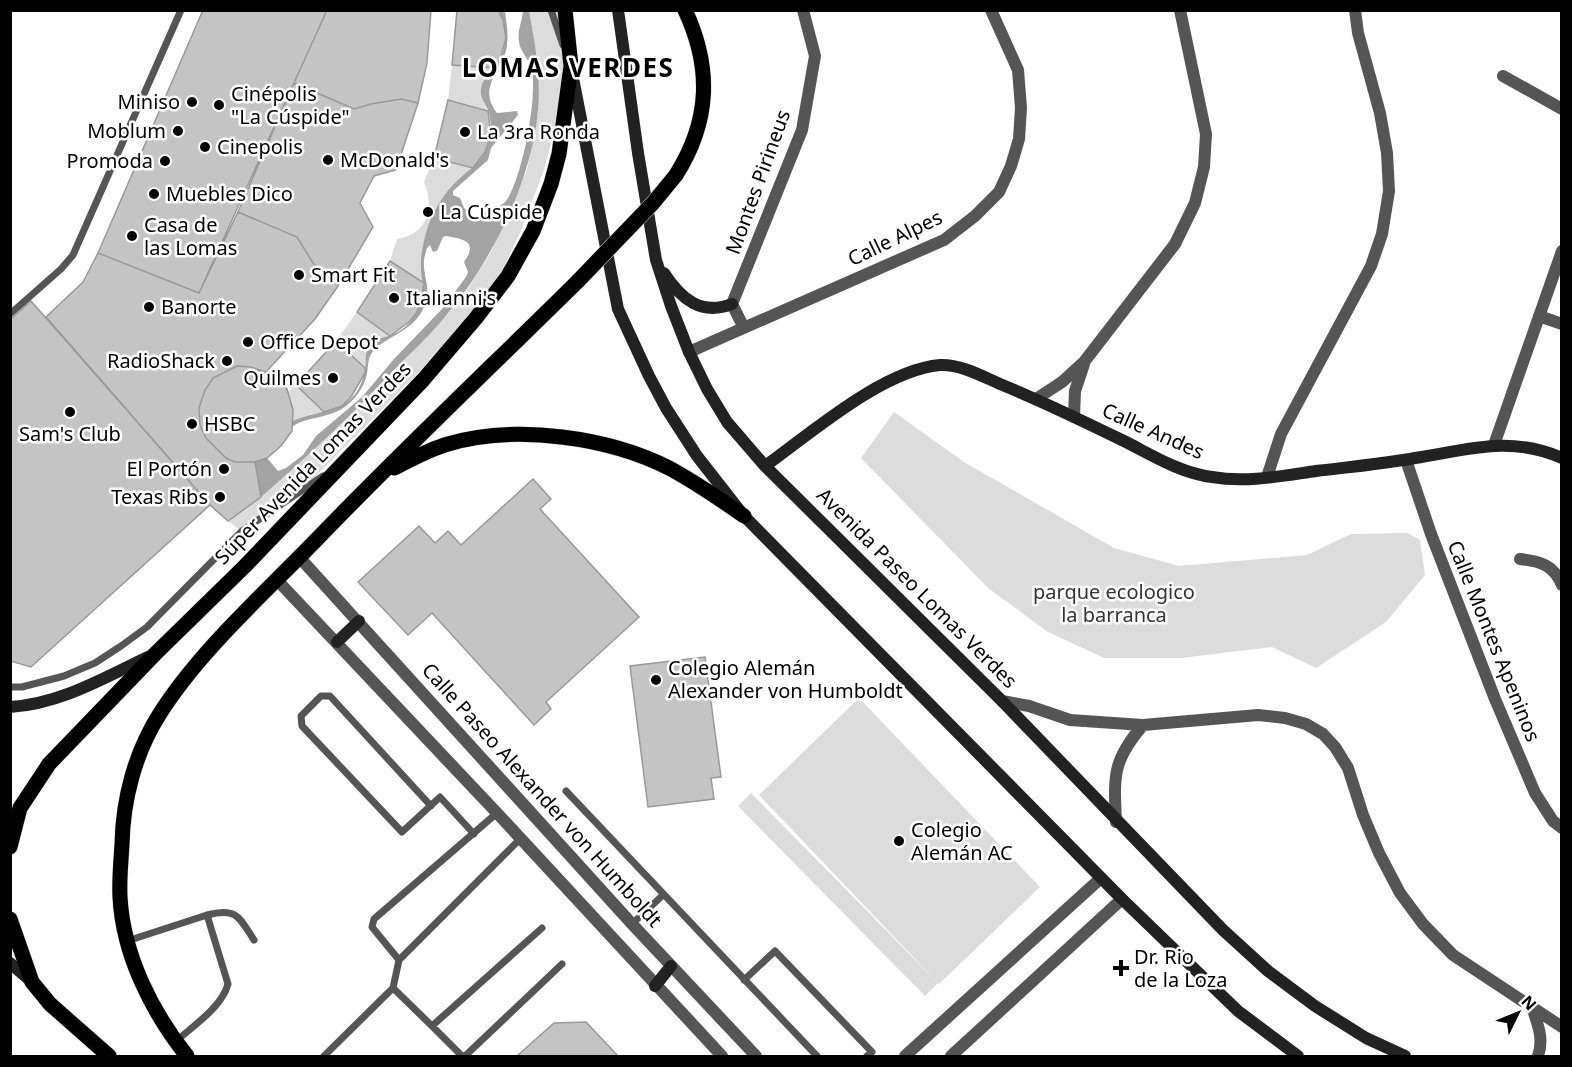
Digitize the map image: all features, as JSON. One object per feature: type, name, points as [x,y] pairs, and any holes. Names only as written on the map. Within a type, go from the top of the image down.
[{"type":"main road","points":[[565,10],[571,66],[618,309],[666,408],[697,456],[744,516],[1122,899],[1238,1011],[1298,1056]]},
{"type":"main road","name":"Avenida Paseo Lomas Verdes","points":[[618,10],[656,260],[670,306],[689,352],[707,390],[727,422],[765,466],[1002,702],[1223,930],[1268,971],[1315,1006],[1357,1033],[1405,1056]]},
{"type":"main road","points":[[187,1056],[176,1042],[142,984],[128,941],[120,898],[122,818],[136,762],[158,716],[182,682],[378,476],[578,281],[653,203],[676,175],[690,154],[704,102],[703,69],[694,31],[685,10]]},
{"type":"main road","name":"Súper Avenida Lomas Verdes","points":[[10,847],[20,808],[49,764],[423,380],[476,318],[508,276],[533,231],[551,184],[563,132],[571,66]]},
{"type":"main road","points":[[656,260],[672,286],[686,299],[705,308],[721,308],[732,304]]},
{"type":"main road","name":"Calle Andes","points":[[765,466],[865,394],[920,368],[943,365],[965,369],[1036,399],[1178,468],[1210,477],[1238,480],[1267,477],[1406,460],[1494,445],[1522,445],[1562,458]]},
{"type":"main road","points":[[378,476],[417,456],[448,444],[482,437],[527,434],[574,439],[606,445],[669,468],[744,516]]},
{"type":"main road","points":[[337,642],[358,621]]},
{"type":"main road","points":[[10,707],[75,692],[155,654]]},
{"type":"main road","points":[[10,919],[32,982]]},
{"type":"main road","points":[[10,963],[32,982],[50,1004],[109,1056]]},
{"type":"main road","points":[[655,986],[671,966]]},
{"type":"street","name":"Montes Pirineus","points":[[732,304],[802,130],[815,56],[803,10]]},
{"type":"street","name":"Calle Alpes","points":[[689,352],[944,240],[975,216],[999,192],[1011,166],[1019,139],[1021,108],[1018,70],[991,10]]},
{"type":"street","points":[[1036,399],[1062,382],[1084,362],[1175,244],[1195,203],[1204,167],[1206,134],[1180,10]]},
{"type":"street","points":[[1267,477],[1281,434],[1371,266],[1382,234],[1389,191],[1387,153],[1380,113],[1358,33],[1355,10]]},
{"type":"street","points":[[1503,76],[1562,110]]},
{"type":"street","points":[[1494,445],[1562,251]]},
{"type":"street","points":[[732,304],[744,328]]},
{"type":"street","points":[[1539,316],[1562,324]]},
{"type":"street","points":[[1074,417],[1075,391],[1084,362]]},
{"type":"street","name":"Calle Montes Apeninos","points":[[1406,460],[1431,534],[1495,699],[1535,794],[1553,821],[1562,828]]},
{"type":"street","name":"Calle Paseo Alexander von Humboldt","points":[[300,558],[632,924],[756,1056]]},
{"type":"street","points":[[1520,559],[1539,561],[1549,566],[1562,585]]},
{"type":"street","points":[[277,580],[521,838],[655,986],[722,1056]]},
{"type":"street","points":[[1002,702],[1029,706],[1070,720],[1143,725],[1258,715],[1285,718],[1306,724],[1323,734],[1335,747],[1348,768],[1362,814],[1379,853],[1400,893],[1423,924],[1453,955],[1562,1027]]},
{"type":"street","points":[[1116,822],[1114,791],[1117,766],[1126,745],[1143,725]]},
{"type":"street","points":[[904,1056],[1101,878]]},
{"type":"street","points":[[951,1056],[1122,899]]},
{"type":"street","points":[[1532,1007],[1542,1045],[1538,1056]]},
{"type":"lane","points":[[10,314],[52,278],[74,255],[181,10]]},
{"type":"lane","points":[[551,10],[571,66]]},
{"type":"lane","points":[[10,687],[22,687],[64,676],[95,663],[121,646],[147,627],[242,531],[343,463]]},
{"type":"lane","points":[[431,806],[330,696],[321,696],[301,716],[302,726],[402,832],[431,806],[440,797],[474,834]]},
{"type":"lane","points":[[566,791],[817,1056]]},
{"type":"lane","points":[[399,960],[372,927],[374,919],[497,813]]},
{"type":"lane","points":[[324,1056],[393,988],[399,960],[521,838]]},
{"type":"lane","points":[[632,924],[663,895]]},
{"type":"lane","points":[[128,941],[222,911],[238,917],[254,940]]},
{"type":"lane","points":[[176,1042],[226,993],[228,984],[207,915]]},
{"type":"lane","points":[[432,1026],[542,928]]},
{"type":"lane","points":[[744,980],[775,951],[872,1052],[867,1056]]},
{"type":"lane","points":[[393,988],[463,1056],[562,964]]},
{"type":"green space","points":[[529,11],[557,11],[566,64],[559,113],[544,170],[521,231],[502,271],[471,313],[418,373],[313,479],[240,530],[228,521],[261,497],[373,393],[449,313],[491,252],[527,170],[533,143],[538,111],[533,33]]},
{"type":"green space","points":[[452,65],[495,68],[484,103],[488,111],[448,100]]},
{"type":"green space","points":[[434,158],[473,168],[453,186],[433,217],[424,255],[424,283],[390,261],[397,239],[416,232],[426,218],[429,201],[424,182]]},
{"type":"green space","points":[[357,312],[390,336],[379,338],[365,361],[365,368],[336,341]]},
{"type":"green space","points":[[296,385],[324,412],[293,421],[293,410],[288,392]]},
{"type":"green space","name":"parque ecologico la barranca","points":[[894,412],[964,462],[1114,548],[1179,566],[1307,555],[1351,534],[1408,533],[1420,540],[1425,575],[1386,622],[1316,668],[1272,647],[1181,658],[1104,658],[1048,632],[988,588],[861,458]]},
{"type":"green space","name":"Colegio Alemán AC","points":[[859,698],[1040,887],[939,984],[759,795]]},
{"type":"green space","points":[[751,793],[938,983],[925,996],[738,806]]},
{"type":"shaded area","points":[[498,10],[505,12],[506,51],[492,81],[489,96],[497,113],[517,111],[518,115],[491,148],[488,160],[453,191],[453,195],[460,198],[464,208],[477,216],[506,201],[512,190],[528,136],[533,96],[531,67],[521,48],[519,38],[523,11],[529,11],[538,73],[538,110],[535,136],[528,163],[508,217],[495,243],[465,291],[436,327],[347,418],[261,497],[255,462],[267,458],[278,471],[303,455],[316,436],[362,397],[394,359],[442,309],[466,277],[468,272],[464,262],[470,250],[467,242],[446,236],[443,237],[437,251],[433,252],[430,245],[424,261],[427,294],[419,316],[405,330],[375,349],[369,358],[363,384],[350,403],[335,413],[293,426],[293,421],[336,408],[353,397],[364,374],[366,355],[371,344],[402,329],[411,321],[419,308],[423,295],[422,253],[430,220],[449,190],[481,159],[489,139],[490,115],[482,98],[481,89],[485,79],[496,67],[503,54],[505,39]]},
{"type":"building","name":"Cinepolis","points":[[203,10],[327,10],[199,293],[98,253]]},
{"type":"building","points":[[327,10],[431,10],[427,63],[418,103],[401,99],[354,109],[294,83]]},
{"type":"building","points":[[457,10],[498,10],[503,20],[506,38],[500,60],[495,68],[452,65]]},
{"type":"building","points":[[294,83],[354,109],[401,99],[418,103],[396,170],[374,176],[360,203],[373,227],[338,286],[313,263],[297,237],[238,212]]},
{"type":"building","name":"La 3ra Ronda","points":[[448,100],[488,111],[490,127],[488,144],[473,168],[434,158]]},
{"type":"building","points":[[238,212],[297,237],[313,263],[338,286],[315,319],[266,372],[251,367],[237,366],[213,378],[205,390],[199,408],[200,425],[206,438],[226,458],[235,462],[255,462],[261,497],[228,521],[210,505],[46,317],[83,282],[98,253],[199,293]]},
{"type":"building","name":"Italianni's","points":[[390,261],[424,283],[417,312],[410,321],[390,336],[357,312]]},
{"type":"building","name":"Sam's Club","points":[[31,301],[210,505],[31,667],[10,661],[10,320]]},
{"type":"building","name":"Quilmes","points":[[336,341],[365,368],[365,373],[351,397],[342,406],[324,412],[296,385]]},
{"type":"building","points":[[237,366],[251,367],[276,378],[287,389],[293,410],[292,431],[281,446],[267,458],[255,462],[235,462],[226,458],[206,438],[200,425],[199,408],[205,390],[213,378]]},
{"type":"building","points":[[533,479],[551,499],[540,509],[639,617],[546,702],[551,709],[534,725],[432,613],[408,635],[358,582],[419,526],[435,543],[448,531],[461,545]]},
{"type":"building","points":[[705,657],[721,777],[711,778],[714,799],[648,807],[630,666]]},
{"type":"building","points":[[586,1022],[618,1056],[517,1056],[554,1023]]},
{"type":"place","name":"Miniso","points":[[192,102]]},
{"type":"place","name":"Cinépolis \"La Cúspide\"","points":[[219,105]]},
{"type":"place","name":"Moblum","points":[[178,131]]},
{"type":"place","name":"La 3ra Ronda","points":[[465,132]]},
{"type":"place","name":"Cinepolis","points":[[205,147]]},
{"type":"place","name":"McDonald's","points":[[328,160]]},
{"type":"place","name":"Promoda","points":[[165,161]]},
{"type":"place","name":"Muebles Dico","points":[[154,194]]},
{"type":"place","name":"La Cúspide","points":[[428,212]]},
{"type":"place","name":"Casa de las Lomas","points":[[132,236]]},
{"type":"place","name":"Smart Fit","points":[[299,275]]},
{"type":"place","name":"Italianni's","points":[[394,298]]},
{"type":"place","name":"Banorte","points":[[149,307]]},
{"type":"place","name":"Office Depot","points":[[248,342]]},
{"type":"place","name":"RadioShack","points":[[227,361]]},
{"type":"place","name":"Quilmes","points":[[333,378]]},
{"type":"place","name":"Sam's Club","points":[[70,412]]},
{"type":"place","name":"HSBC","points":[[192,424]]},
{"type":"place","name":"El Portón","points":[[224,469]]},
{"type":"place","name":"Texas Ribs","points":[[220,497]]},
{"type":"place","name":"Colegio Alemán Alexander von Humboldt","points":[[656,680]]},
{"type":"place","name":"Colegio Alemán AC","points":[[899,841]]},
{"type":"place","name":"Dr. Rio de la Loza","points":[[1121,968]]},
{"type":"district","name":"LOMAS VERDES","points":[[568,68]]}]
